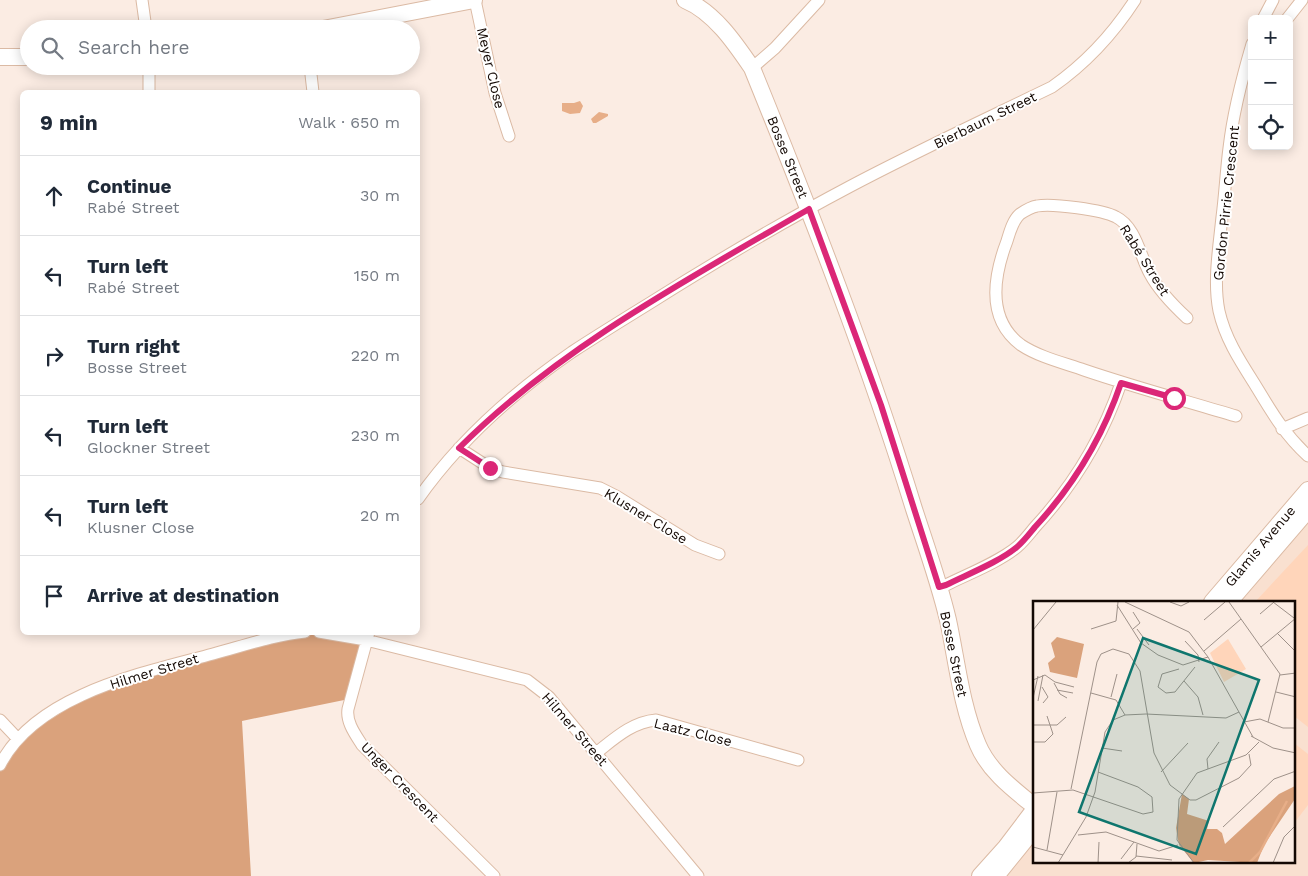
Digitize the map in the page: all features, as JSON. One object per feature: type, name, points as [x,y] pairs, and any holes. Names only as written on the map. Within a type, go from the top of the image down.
[{"type":"street","points":[[142,0],[145,20]]},
{"type":"street","points":[[370,20],[475,0]]},
{"type":"street","name":"Meyer Close","points":[[475,0],[495,93],[509,136]]},
{"type":"street","name":"Bosse Street","points":[[685,0],[711,17],[738,47],[752,68],[809,209],[874,387],[939,587],[948,621],[962,696],[978,746],[987,762],[995,771],[1033,807]]},
{"type":"street","points":[[752,68],[775,48],[819,0]]},
{"type":"street","name":"Bierbaum Street","points":[[420,496],[459,448],[490,417],[534,380],[572,353],[703,270],[809,209],[849,187],[1052,87],[1079,67],[1102,43],[1135,0]]},
{"type":"street","points":[[1265,15],[1274,0]]},
{"type":"street","points":[[1290,15],[1302,0]]},
{"type":"street","points":[[0,57],[20,57]]},
{"type":"street","name":"Gordon Pirrie Crescent","points":[[1248,58],[1229,147],[1218,256],[1217,285],[1219,311],[1226,334],[1282,429],[1308,456]]},
{"type":"street","points":[[149,75],[149,90]]},
{"type":"street","points":[[311,75],[313,90]]},
{"type":"street","name":"Rabé Street","points":[[1187,318],[1159,287],[1151,275],[1130,231],[1117,218],[1105,212],[1078,208],[1039,206],[1028,209],[1014,221],[999,261],[996,292],[997,310],[1003,325],[1021,345],[1040,354],[1121,383],[1236,416]]},
{"type":"street","points":[[939,587],[1017,547],[1049,512],[1096,442],[1121,383]]},
{"type":"street","points":[[1282,429],[1308,418]]},
{"type":"street","name":"Klusner Close","points":[[459,448],[490,468],[503,472],[600,488],[616,496],[695,546],[719,554]]},
{"type":"street","name":"Glamis Avenue","points":[[1213,601],[1308,490]]},
{"type":"street","name":"Glamis Avenue","points":[[1230,601],[1308,510]]},
{"type":"street","name":"Hilmer Street","points":[[0,765],[17,738],[50,713],[74,700],[123,678],[289,635]]},
{"type":"street","name":"Hilmer Street","points":[[368,636],[527,680],[548,697],[698,876]]},
{"type":"street","name":"Unger Crescent","points":[[368,636],[347,714],[352,728],[362,745],[494,876]]},
{"type":"street","points":[[0,720],[17,738]]},
{"type":"street","name":"Laatz Close","points":[[596,753],[624,732],[640,723],[656,720],[798,760]]},
{"type":"street","points":[[987,875],[1033,809]]},
{"type":"street","points":[[987,875],[1033,830]]},
{"type":"shaded area","points":[[580,101],[583,106],[580,113],[570,114],[562,111],[562,103]]},
{"type":"shaded area","points":[[599,112],[608,114],[608,116],[593,123],[591,119]]},
{"type":"shaded area","points":[[1308,510],[1308,876],[997,876],[1033,831],[1033,864],[1296,864],[1296,601],[1230,601]]},
{"type":"shaded area","points":[[1308,545],[1308,727],[1296,718],[1296,601],[1256,601]]},
{"type":"shaded area","points":[[294,635],[330,635],[366,640],[349,699],[242,721],[251,876],[0,876],[0,769],[18,739],[100,689]]},
{"type":"shaded area","points":[[1296,745],[1308,754],[1308,805],[1296,821]]},
{"type":"route","points":[[490,468],[459,448],[490,417],[534,380],[572,353],[703,270],[809,209],[881,405],[939,587],[1017,547],[1049,512],[1096,442],[1121,383],[1174,398]]}]
